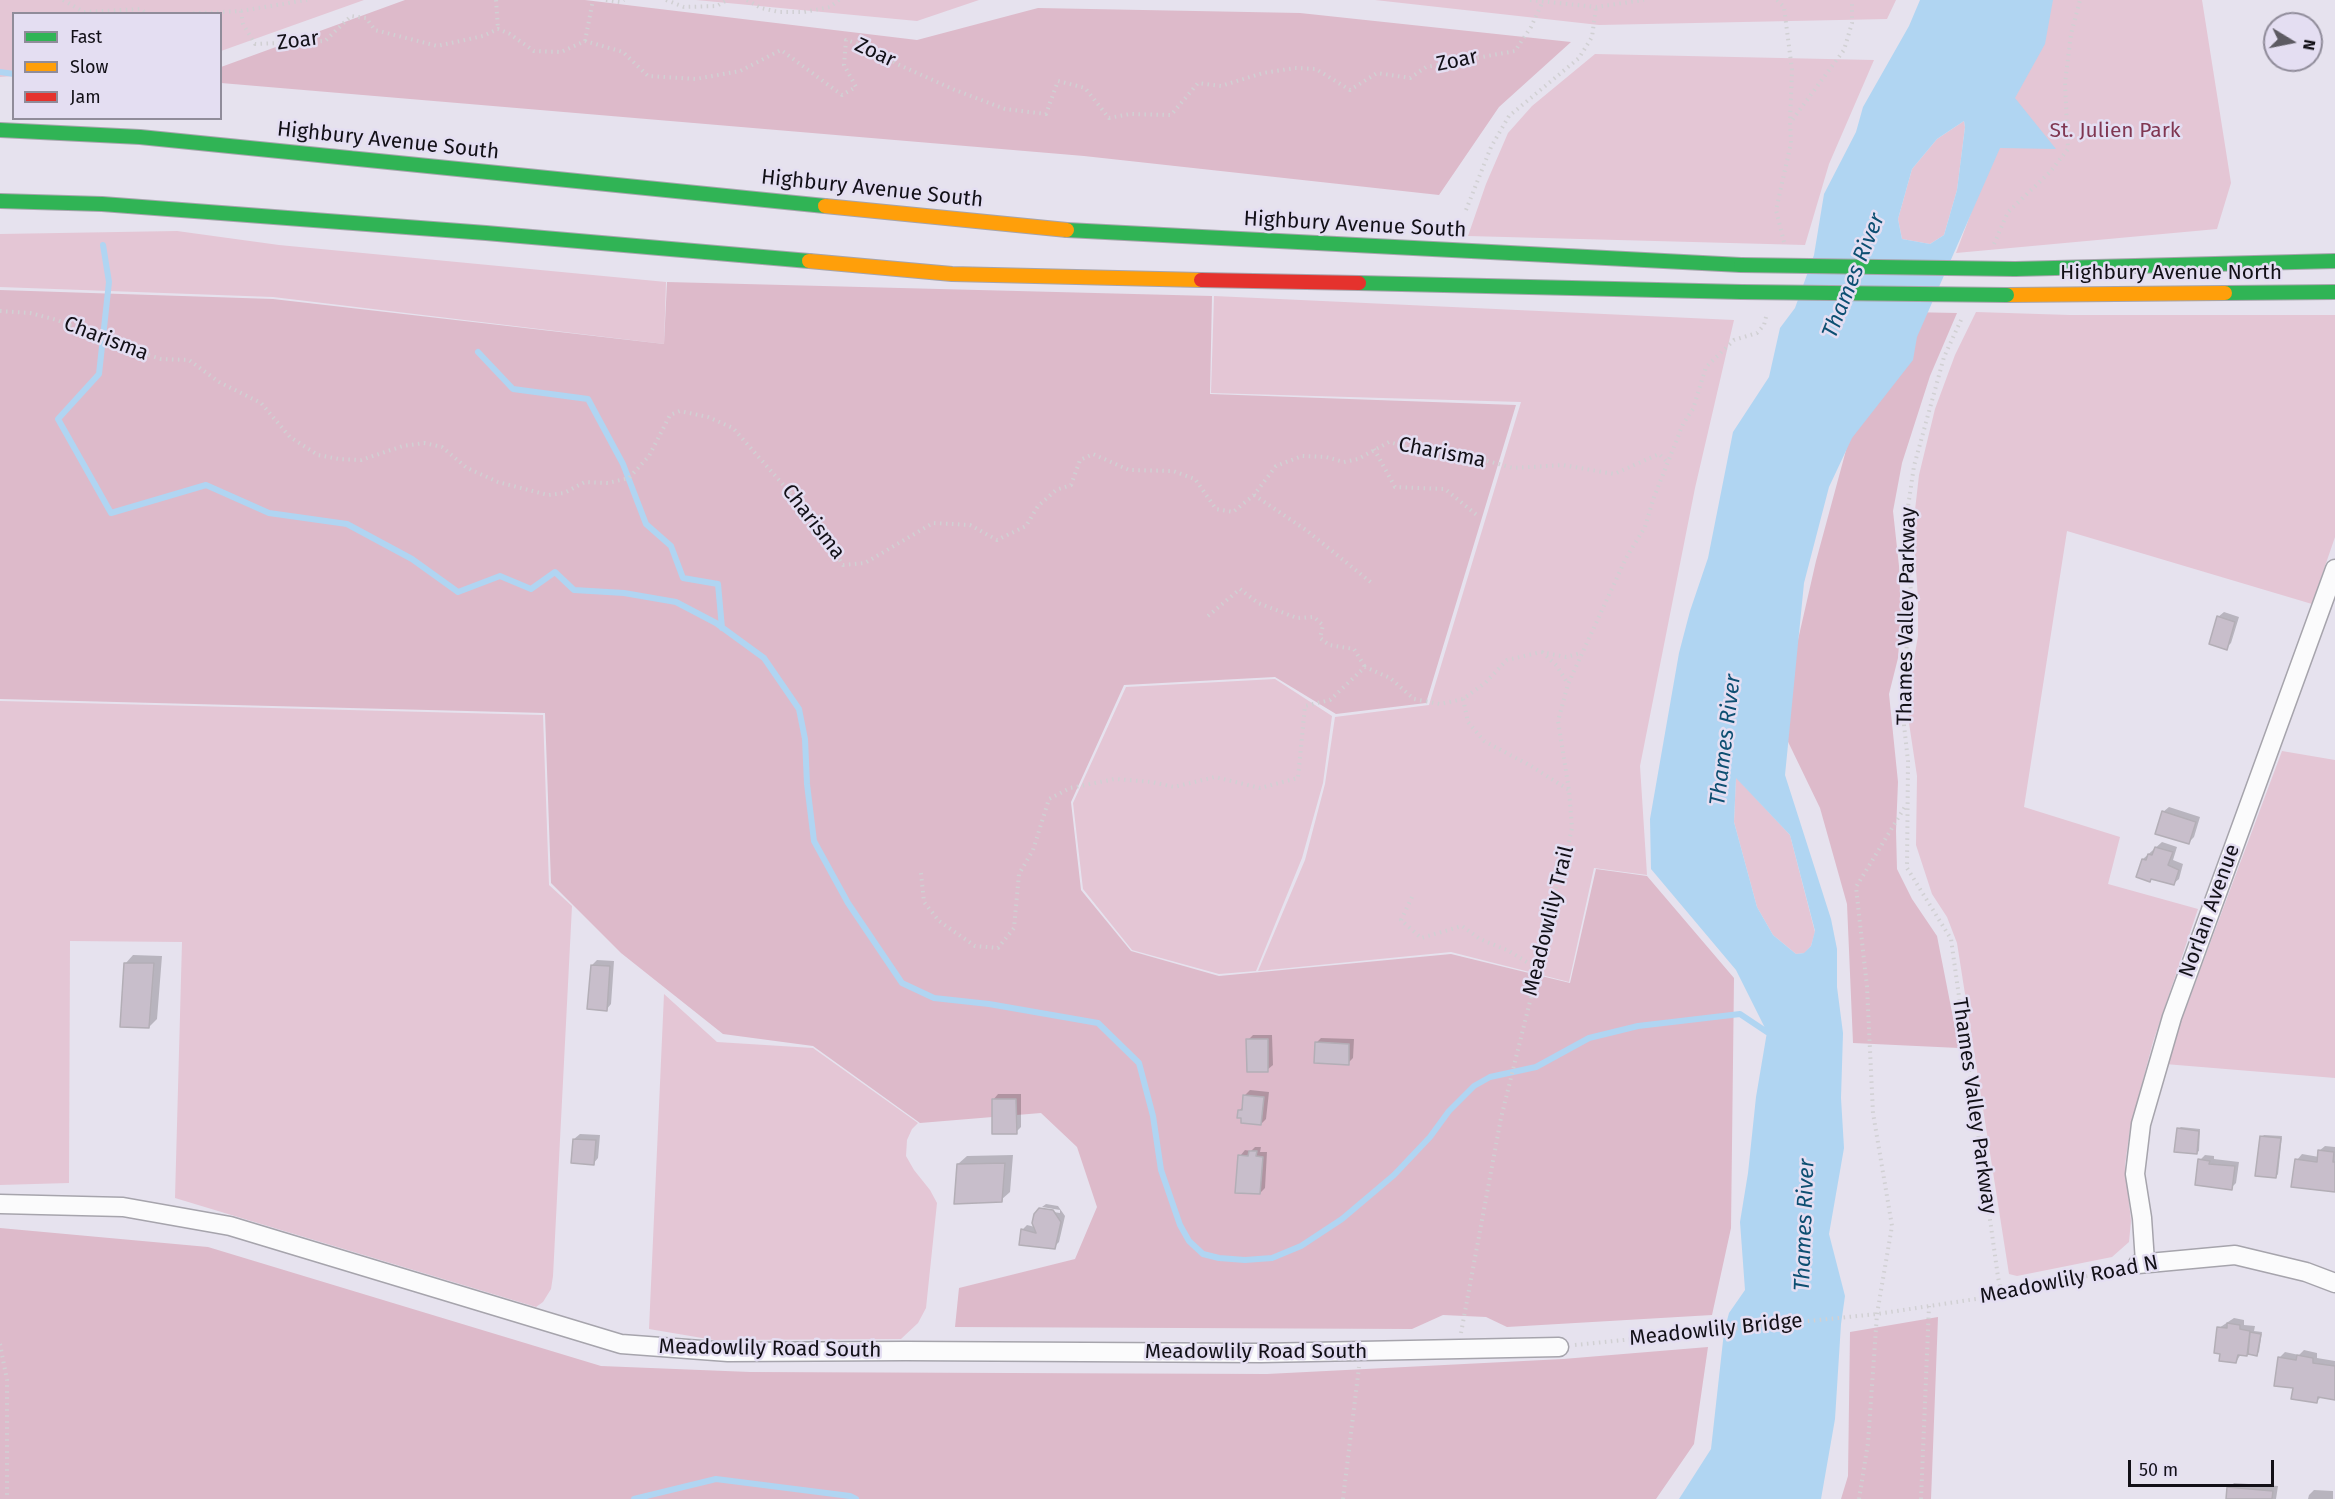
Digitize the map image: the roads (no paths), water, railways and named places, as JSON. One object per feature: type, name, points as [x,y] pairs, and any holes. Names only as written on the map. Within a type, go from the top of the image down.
[{"type":"highway","name":"Highbury Avenue South","points":[[0,130],[20,129],[140,137],[1097,233],[1741,266],[2015,269]]},
{"type":"highway","name":"Highbury Avenue North","points":[[0,201],[102,204],[463,231],[952,274],[1743,292],[2007,295],[2335,292]]},
{"type":"highway","name":"Highbury Avenue North","points":[[2015,269],[2335,261]]},
{"type":"street","name":"Norlan Avenue","points":[[2142,1263],[2142,1218],[2134,1174],[2141,1124],[2172,1017],[2335,569]]},
{"type":"street","name":"Meadowlily Road South","points":[[0,1204],[123,1207],[230,1226],[621,1344],[728,1352],[1361,1352],[1559,1347]]},
{"type":"street","name":"Meadowlily Road N","points":[[2142,1263],[2235,1255],[2306,1272],[2335,1283]]},
{"type":"water","name":"Thames River","points":[[1920,0],[2053,0],[2045,44],[2015,98],[2056,149],[2000,148],[1917,337],[1913,360],[1852,438],[1829,487],[1804,583],[1785,775],[1831,919],[1837,949],[1837,987],[1843,1033],[1841,1098],[1844,1148],[1829,1234],[1845,1296],[1835,1419],[1821,1499],[1679,1499],[1711,1449],[1724,1332],[1729,1313],[1745,1290],[1740,1222],[1767,1032],[1736,970],[1651,869],[1650,819],[1679,653],[1708,558],[1733,432],[1769,377],[1780,328],[1795,308],[1814,255],[1824,194],[1856,132],[1863,107],[1909,26]],"holes":[[[1964,121],[1957,190],[1944,235],[1930,244],[1902,239],[1898,219],[1912,169],[1937,139]],[[1736,778],[1790,835],[1815,931],[1811,946],[1804,953],[1796,954],[1773,935],[1757,907],[1734,822]]]},
{"type":"waterway","points":[[0,72],[12,74]]},
{"type":"waterway","points":[[103,245],[109,282],[99,374],[58,419],[111,513],[206,485],[269,513],[347,524],[412,559],[458,592],[500,576],[531,589],[555,572],[574,590],[624,593],[676,602],[716,623],[764,658],[799,709],[805,739],[807,784],[814,841],[848,903],[902,983],[934,998],[989,1004],[1098,1023],[1139,1063],[1153,1116],[1161,1170],[1180,1225],[1189,1241],[1203,1254],[1245,1260],[1272,1258],[1301,1246],[1342,1219],[1394,1175],[1430,1137],[1449,1111],[1474,1086],[1490,1077],[1536,1067],[1589,1038],[1638,1026],[1740,1014],[1767,1032]]},
{"type":"waterway","points":[[478,352],[513,389],[588,399],[623,464],[646,524],[671,546],[683,578],[718,584],[722,628]]},
{"type":"waterway","points":[[634,1499],[716,1479],[850,1496],[856,1499]]},
{"type":"park label","name":"St. Julien Park","points":[[2115,131]]}]
